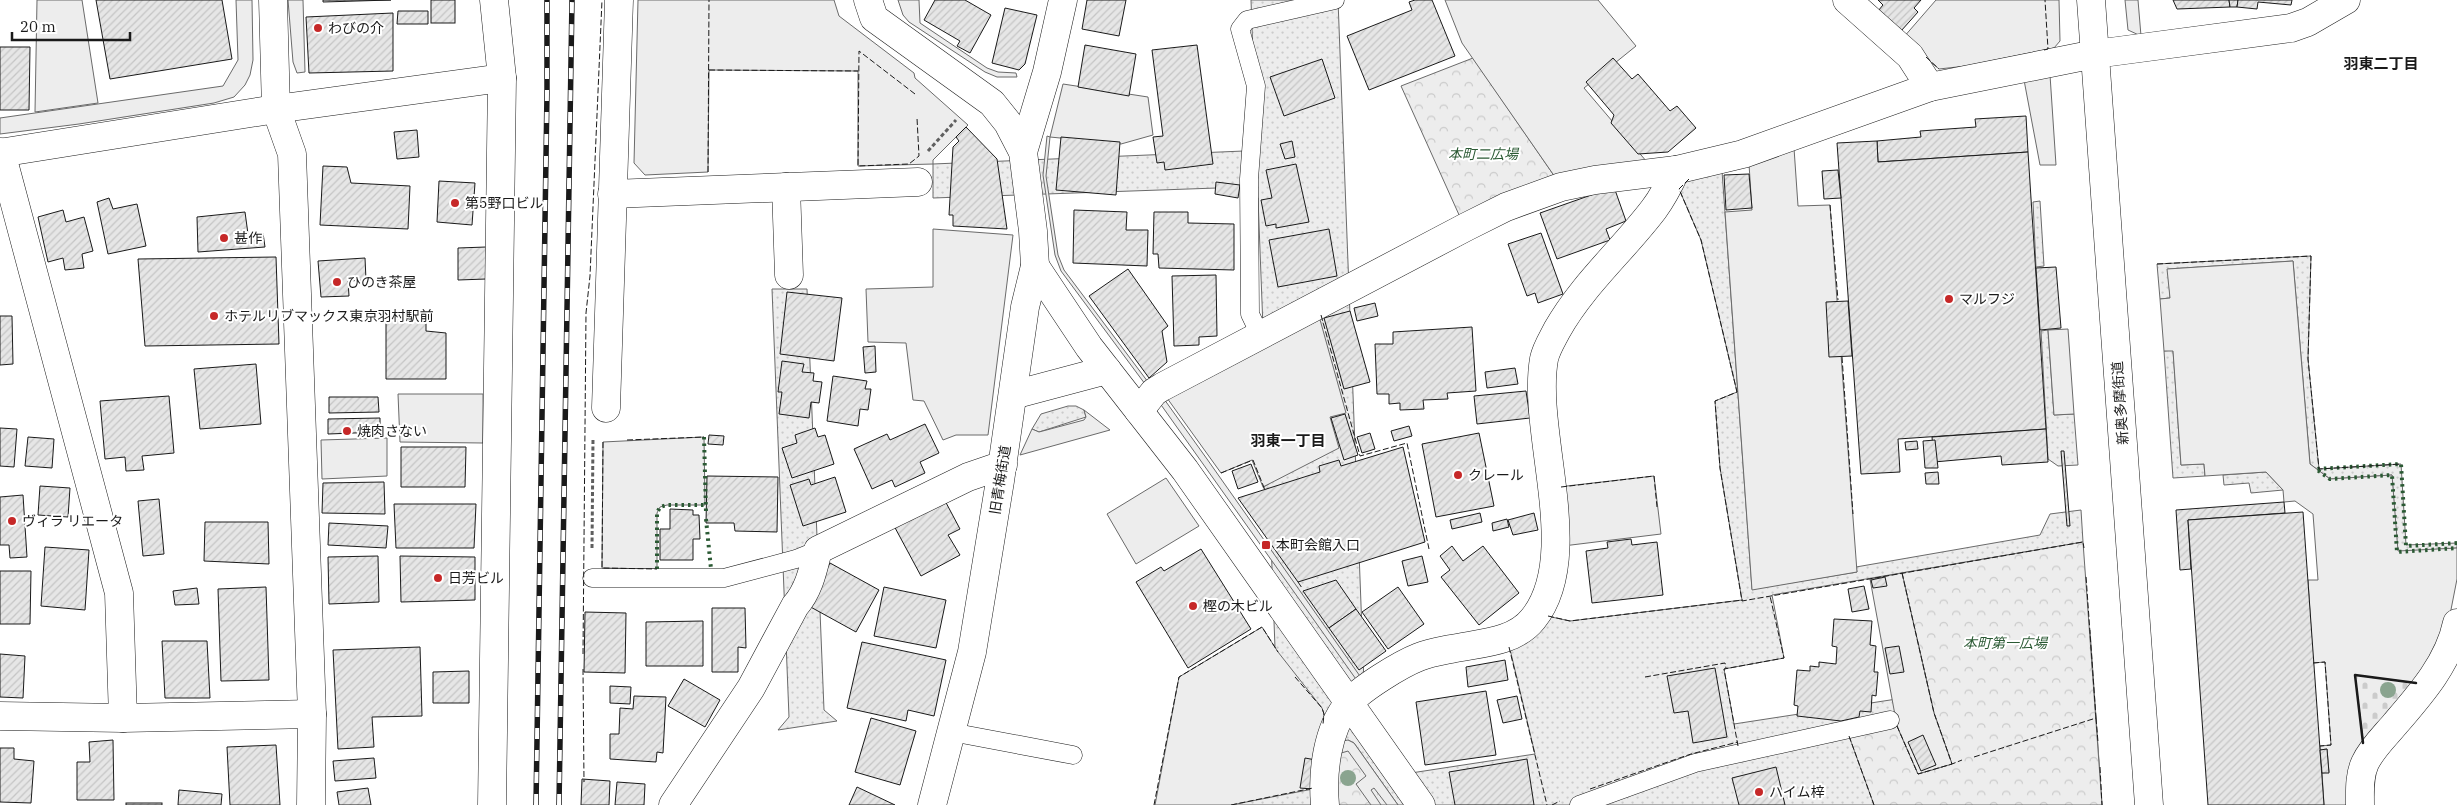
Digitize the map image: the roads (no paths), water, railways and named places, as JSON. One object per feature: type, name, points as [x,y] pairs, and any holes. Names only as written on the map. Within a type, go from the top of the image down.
[{"type":"street","points":[[273,0],[276,109],[292,154],[312,714],[312,805]]},
{"type":"street","points":[[492,805],[502,78],[494,0]]},
{"type":"street","points":[[606,408],[619,0]]},
{"type":"street","points":[[868,0],[874,18],[880,23],[992,103],[1008,123],[1023,152]]},
{"type":"street","points":[[1023,152],[1047,72],[1063,0]]},
{"type":"street","points":[[1847,0],[1910,56],[1930,87]]},
{"type":"street","name":"新奥多摩街道","points":[[2092,0],[2150,805]]},
{"type":"street","points":[[1139,411],[1154,392],[1162,387],[1466,227],[1535,196],[1595,180],[1676,170],[1743,154],[1930,87],[2095,54],[2291,28],[2308,22],[2346,0]]},
{"type":"street","points":[[123,718],[119,593],[1,153],[276,109],[502,78]]},
{"type":"street","name":"旧青梅街道","points":[[932,805],[972,652],[1003,464],[1026,307],[1035,266],[1033,231],[1023,152]]},
{"type":"street","points":[[1325,805],[1325,779],[1330,742],[1348,703],[1369,685],[1420,657],[1518,633],[1532,621],[1542,608],[1551,584],[1555,544],[1543,389],[1544,358],[1563,319],[1583,291],[1654,209],[1676,170]]},
{"type":"street","points":[[612,194],[918,182]]},
{"type":"street","points":[[786,187],[790,275]]},
{"type":"street","points":[[1035,266],[1089,347],[1185,470],[1421,805]]},
{"type":"street","points":[[1013,395],[1107,370]]},
{"type":"street","points":[[673,805],[751,688],[795,606],[802,598],[810,581],[818,550],[968,477],[1003,464]]},
{"type":"street","points":[[2360,805],[2360,779],[2364,764],[2439,668],[2457,623]]},
{"type":"street","points":[[0,716],[123,718],[312,714]]},
{"type":"lane","points":[[1260,335],[1250,314],[1250,179],[1256,86],[1240,28],[1247,20],[1335,0]]},
{"type":"lane","points":[[592,578],[724,578],[796,559],[818,550]]},
{"type":"lane","points":[[1579,805],[1702,762],[1890,720]]},
{"type":"lane","points":[[951,732],[1073,755]]},
{"type":"railway","points":[[536,805],[547,0]]},
{"type":"railway","points":[[559,805],[572,0]]},
{"type":"place","name":"わびの介","points":[[318,28]]},
{"type":"place","name":"第5野口ビル","points":[[455,203]]},
{"type":"place","name":"甚作","points":[[224,238]]},
{"type":"place","name":"ひのき茶屋","points":[[337,282]]},
{"type":"place","name":"マルフジ","points":[[1949,299]]},
{"type":"place","name":"ホテルリブマックス東京羽村駅前","points":[[214,316]]},
{"type":"place","name":"焼肉さない","points":[[347,431]]},
{"type":"place","name":"クレール","points":[[1458,475]]},
{"type":"place","name":"ヴィラ リエータ","points":[[12,521]]},
{"type":"place","name":"本町会館入口","points":[[1266,545]]},
{"type":"place","name":"日芳ビル","points":[[438,578]]},
{"type":"place","name":"樫の木ビル","points":[[1193,606]]},
{"type":"place","name":"ハイム梓","points":[[1759,792]]},
{"type":"district","name":"羽東二丁目","points":[[2381,64]]},
{"type":"district","name":"羽東一丁目","points":[[1288,441]]},
{"type":"park label","name":"本町二広場","points":[[1483,154]]},
{"type":"park label","name":"本町第一広場","points":[[2005,643]]}]
